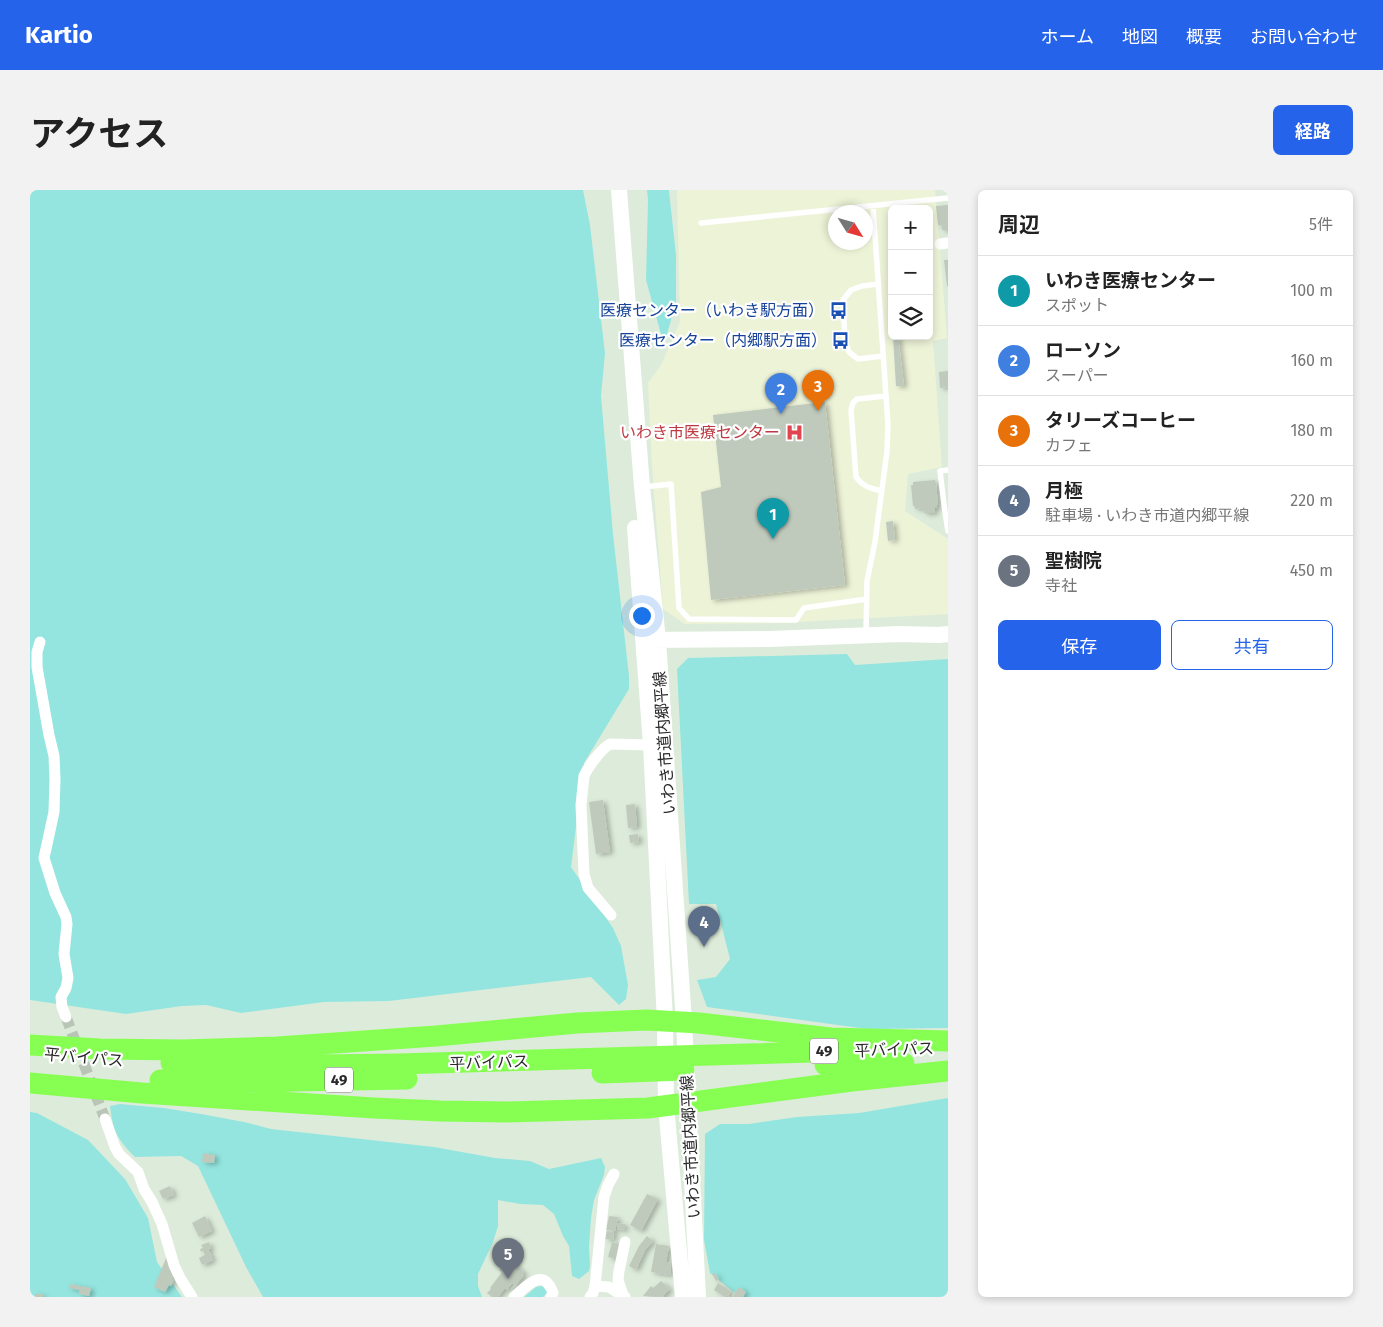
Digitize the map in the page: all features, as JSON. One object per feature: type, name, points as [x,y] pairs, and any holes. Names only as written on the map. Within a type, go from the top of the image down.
[{"type":"highway","points":[[30,1045],[100,1049],[173,1050],[277,1047],[436,1036],[576,1023],[646,1020],[760,1029],[831,1038],[948,1041]]},
{"type":"highway","name":"平バイパス","points":[[30,1074],[132,1080],[244,1082],[403,1079],[948,1047]]},
{"type":"highway","name":"平バイパス","points":[[30,1052],[141,1062],[232,1066],[437,1063],[648,1064]]},
{"type":"highway","name":"平バイパス","points":[[701,1062],[948,1061]]},
{"type":"highway","points":[[30,1083],[142,1093],[440,1111],[507,1112],[648,1108],[852,1081],[948,1071]]},
{"type":"street","name":"いわき市道内郷平線","points":[[610,190],[651,640],[651,745],[674,1022],[688,1102],[698,1297]]},
{"type":"street","name":"いわき市道内郷平線","points":[[619,190],[642,487],[674,1022],[666,1105],[683,1297]]},
{"type":"street","points":[[651,640],[948,634]]},
{"type":"street","points":[[40,642],[37,652],[37,667],[54,756],[55,779],[54,812],[44,858],[55,893],[66,917],[64,954],[68,978],[66,988],[61,997],[66,1017]]},
{"type":"street","points":[[611,916],[588,888],[584,874],[580,805],[584,776],[602,750],[610,744],[651,745]]},
{"type":"street","points":[[104,1119],[119,1154],[138,1172],[144,1189],[162,1224],[174,1265],[192,1297]]},
{"type":"street","points":[[614,1174],[604,1197],[592,1292],[609,1287],[624,1296]]},
{"type":"street","points":[[624,1296],[618,1280],[625,1242]]},
{"type":"street","points":[[514,1297],[534,1280],[538,1279],[544,1280],[551,1288],[553,1293],[551,1297]]},
{"type":"lane","points":[[866,636],[868,581],[887,451],[888,425],[873,206],[948,198]]},
{"type":"lane","points":[[701,223],[828,210]]},
{"type":"lane","points":[[878,284],[862,286],[851,290],[843,300],[843,322],[845,341],[849,352],[858,359],[883,356]]},
{"type":"lane","points":[[881,491],[866,487],[856,477],[851,410],[853,403],[858,399],[886,396]]},
{"type":"lane","points":[[948,470],[940,471],[948,531]]},
{"type":"lane","points":[[642,487],[671,484],[680,608],[689,619],[796,620],[804,608],[867,599]]},
{"type":"shaded area","points":[[30,190],[583,190],[590,225],[605,353],[601,396],[629,689],[584,763],[571,867],[613,928],[621,946],[628,985],[626,999],[619,1005],[591,977],[389,1001],[324,1002],[241,1013],[206,1005],[182,1006],[126,1014],[30,1000]]},
{"type":"shaded area","points":[[647,190],[669,190],[676,255],[676,302],[664,345],[646,280]]},
{"type":"shaded area","name":"いわき市医療センター","points":[[677,190],[935,190],[947,338],[933,341],[942,467],[908,474],[905,511],[948,539],[948,614],[778,623],[685,624],[663,609],[648,383],[661,365],[680,322]]},
{"type":"shaded area","points":[[847,654],[855,665],[948,659],[948,1028],[867,1029],[707,1007],[697,980],[716,977],[730,959],[716,904],[689,904],[677,669],[688,658]]},
{"type":"shaded area","points":[[948,1098],[948,1297],[743,1297],[710,1273],[704,1240],[705,1134],[720,1124],[749,1124],[797,1117],[859,1113]]},
{"type":"shaded area","points":[[120,1104],[201,1114],[271,1129],[434,1147],[495,1158],[530,1161],[549,1169],[601,1158],[605,1167],[604,1175],[594,1200],[591,1218],[589,1271],[579,1279],[572,1276],[569,1246],[554,1214],[543,1205],[520,1204],[498,1200],[498,1226],[493,1242],[478,1274],[478,1286],[482,1297],[263,1297],[246,1267],[198,1166],[181,1156],[135,1157],[120,1140],[113,1122],[110,1106]]},
{"type":"shaded area","points":[[30,1112],[37,1113],[88,1140],[125,1179],[148,1218],[157,1262],[182,1297],[30,1297]]},
{"type":"shaded area","points":[[542,1286],[547,1288],[547,1293],[543,1297],[524,1297],[536,1287]]},
{"type":"building","points":[[948,205],[948,230],[942,230],[942,225],[938,225],[936,206]]},
{"type":"building","points":[[944,260],[948,260],[948,286],[947,286]]},
{"type":"building","points":[[893,340],[898,340],[904,386],[896,386]]},
{"type":"building","points":[[948,371],[948,387],[940,388],[939,372]]},
{"type":"building","points":[[825,402],[845,585],[711,600],[701,492],[721,487],[713,415]]},
{"type":"building","points":[[935,480],[938,505],[937,508],[934,508],[935,513],[924,513],[923,508],[915,509],[911,485],[913,485],[913,482]]},
{"type":"building","points":[[893,521],[895,540],[888,541],[886,522]]},
{"type":"building","points":[[603,800],[610,852],[596,854],[589,802]]},
{"type":"building","points":[[635,804],[637,827],[628,828],[626,805]]},
{"type":"building","points":[[638,834],[639,842],[630,843],[629,835]]},
{"type":"building","points":[[203,1153],[215,1155],[214,1163],[202,1162]]},
{"type":"building","points":[[170,1186],[174,1195],[163,1199],[159,1191]]},
{"type":"building","points":[[647,1194],[658,1199],[641,1231],[630,1225]]},
{"type":"building","points":[[205,1216],[212,1231],[199,1237],[192,1223]]},
{"type":"building","points":[[609,1216],[618,1217],[615,1231],[606,1230]]},
{"type":"building","points":[[617,1223],[625,1224],[625,1230],[617,1229]]},
{"type":"building","points":[[607,1231],[614,1232],[613,1240],[605,1239]]},
{"type":"building","points":[[647,1236],[653,1241],[645,1250],[636,1270],[629,1266],[639,1246]]},
{"type":"building","points":[[209,1242],[211,1248],[208,1249],[213,1260],[202,1265],[199,1258],[205,1255],[203,1251],[201,1252],[200,1249],[203,1248],[201,1245]]},
{"type":"building","points":[[612,1242],[620,1244],[616,1259],[608,1257]]},
{"type":"building","points":[[656,1244],[669,1246],[666,1262],[671,1263],[670,1275],[651,1272]]},
{"type":"building","points":[[167,1256],[175,1274],[171,1286],[169,1285],[165,1292],[154,1287]]},
{"type":"building","points":[[512,1262],[524,1272],[522,1274],[524,1275],[515,1286],[517,1287],[514,1291],[511,1289],[514,1285],[512,1283],[498,1297],[492,1297],[487,1293],[502,1272],[499,1270],[505,1263],[508,1266]]},
{"type":"building","points":[[715,1273],[719,1279],[716,1281],[712,1274]]},
{"type":"building","points":[[661,1281],[670,1289],[664,1297],[643,1296],[651,1286],[653,1288]]},
{"type":"building","points":[[718,1283],[731,1291],[728,1297],[714,1290]]},
{"type":"building","points":[[69,1284],[91,1288],[89,1296],[79,1294],[80,1290],[69,1288]]},
{"type":"building","points":[[739,1287],[746,1292],[743,1297],[732,1297]]},
{"type":"building","points":[[35,1294],[43,1294],[43,1297],[35,1297]]},
{"type":"tunnel","points":[[66,1017],[105,1119]]},
{"type":"place","name":"医療センター（いわき駅方面）","points":[[838,310]]},
{"type":"place","name":"医療センター（内郷駅方面）","points":[[841,340]]},
{"type":"place","name":"タリーズコーヒー","points":[[818,411]]},
{"type":"place","name":"ローソン","points":[[781,414]]},
{"type":"place","name":"いわき市医療センター","points":[[794,432]]},
{"type":"place","name":"いわき医療センター","points":[[773,539]]},
{"type":"place","name":"月極","points":[[704,947]]},
{"type":"place","name":"聖樹院","points":[[508,1279]]}]
